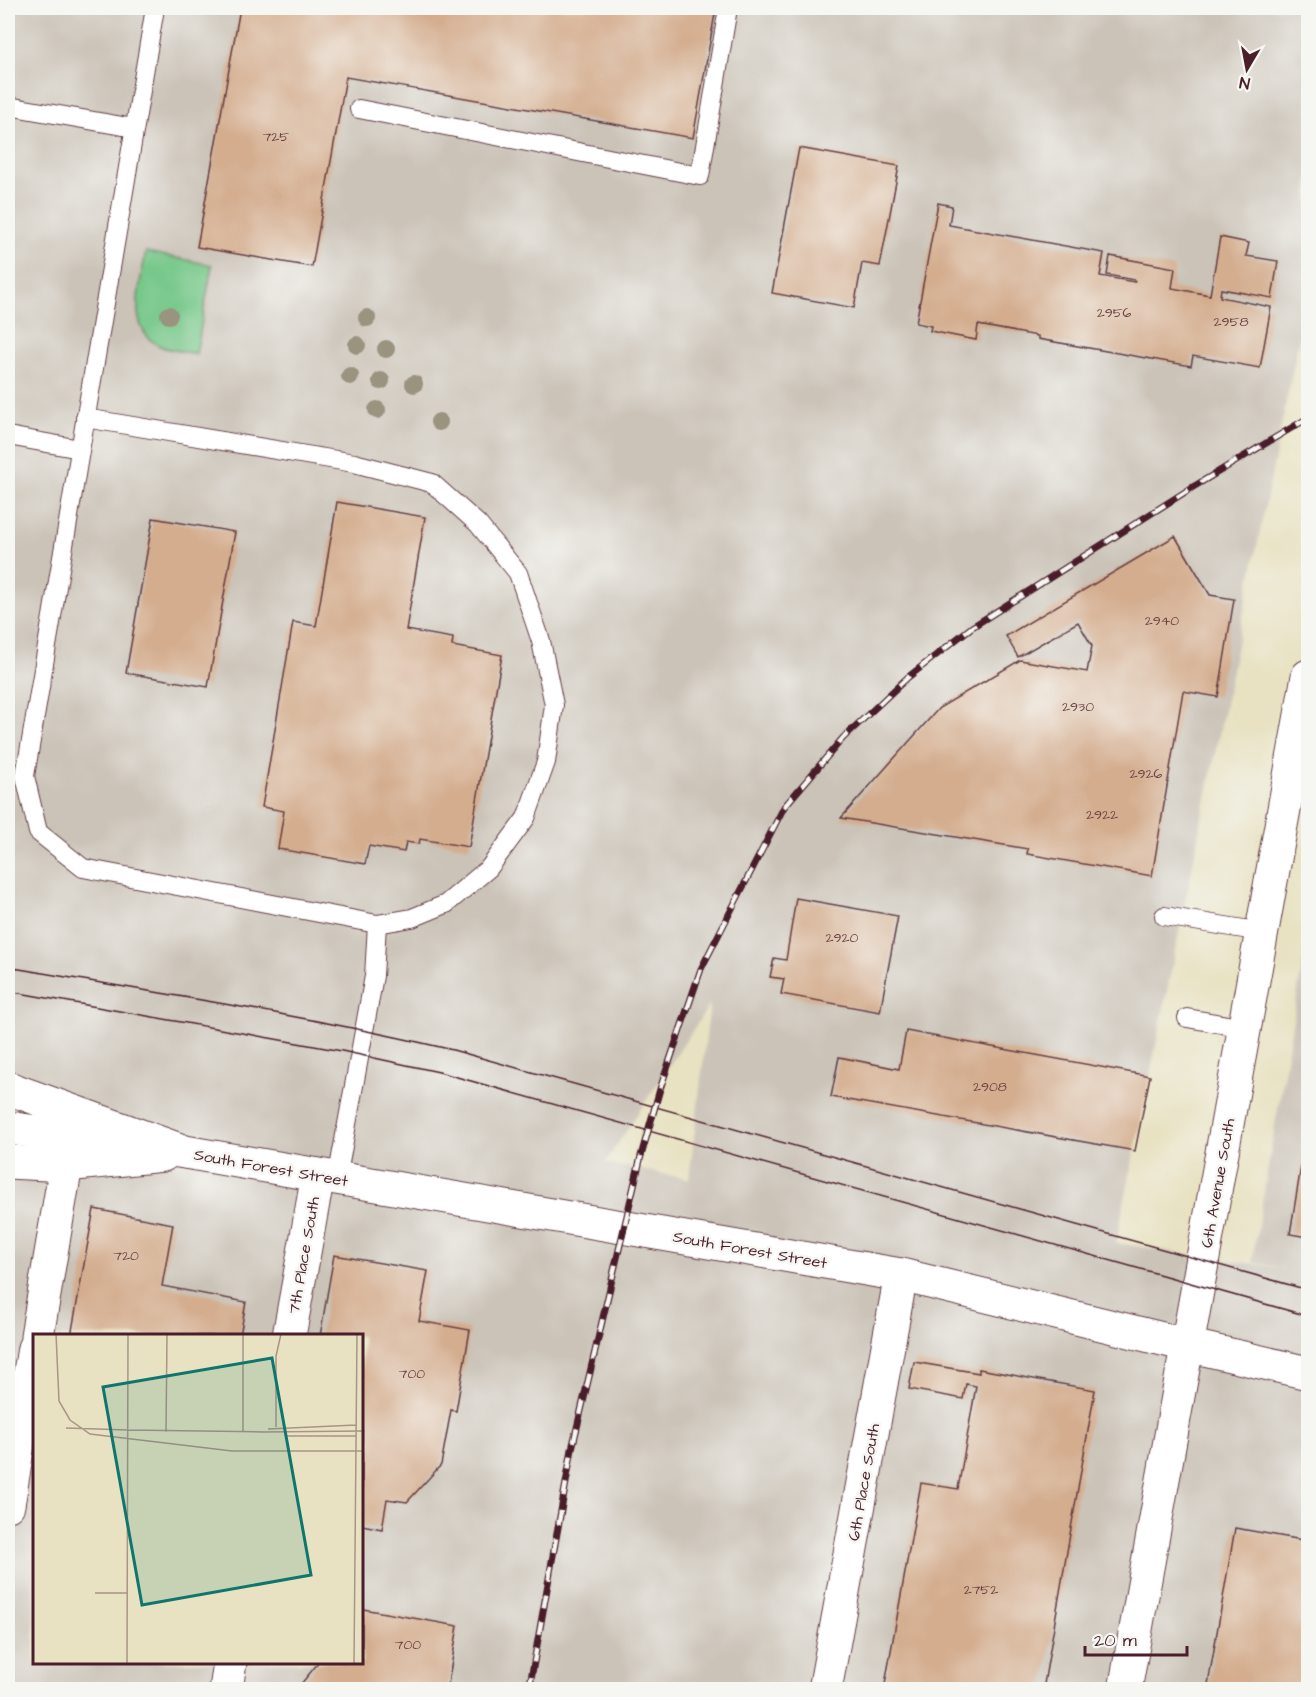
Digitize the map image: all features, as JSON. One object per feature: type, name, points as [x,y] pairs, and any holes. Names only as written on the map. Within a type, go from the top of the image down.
[{"type":"main road","name":"6th Avenue South","points":[[1125,1689],[1308,676]]},
{"type":"main road","name":"South Forest Street","points":[[8,1088],[185,1152],[901,1275],[1308,1374]]},
{"type":"main road","points":[[8,1128],[185,1152]]},
{"type":"main road","name":"South Forest Street","points":[[8,1162],[66,1165],[185,1152]]},
{"type":"main road","points":[[37,1334],[66,1165]]},
{"type":"main road","name":"7th Place South","points":[[289,1334],[327,1177]]},
{"type":"main road","name":"6th Place South","points":[[825,1689],[901,1275]]},
{"type":"main road","points":[[8,1505],[33,1354]]},
{"type":"main road","points":[[226,1689],[230,1664]]},
{"type":"lane","points":[[85,418],[354,463],[432,483],[478,524],[518,573],[541,641],[554,705],[546,762],[526,818],[489,868],[446,904],[412,918],[376,924],[83,868],[38,832],[25,776],[85,418],[134,128],[155,8]]},
{"type":"lane","points":[[359,109],[700,176],[728,8]]},
{"type":"lane","points":[[8,106],[134,128]]},
{"type":"lane","points":[[8,436],[80,449]]},
{"type":"lane","points":[[1164,916],[1262,932]]},
{"type":"lane","points":[[327,1177],[374,976],[376,924]]},
{"type":"lane","points":[[1187,1018],[1245,1028]]},
{"type":"shaded area","points":[[8,8],[1308,8],[1308,294],[1116,1243],[1298,1271],[1252,1262],[1308,931],[1308,1689],[8,1689]],"holes":[[[710,1004],[689,1179],[605,1163]]]},
{"type":"green space","points":[[146,252],[212,265],[196,354],[158,345],[148,337],[142,327],[138,315],[138,303]]},
{"type":"building","points":[[240,8],[716,8],[693,138],[346,77],[312,267],[197,247]]},
{"type":"building","points":[[799,148],[899,166],[880,266],[862,263],[854,308],[772,293]]},
{"type":"building","points":[[938,203],[952,206],[949,225],[1104,253],[1100,276],[1134,282],[1135,280],[1107,275],[1110,256],[1175,268],[1172,288],[1210,295],[1220,237],[1249,243],[1246,256],[1278,261],[1272,298],[1221,289],[1220,297],[1271,307],[1260,368],[1193,356],[1191,366],[1038,339],[1038,336],[978,325],[976,340],[930,331],[931,326],[916,323]]},
{"type":"building","points":[[337,502],[425,517],[406,630],[453,638],[452,646],[502,655],[469,847],[420,839],[419,844],[406,842],[404,852],[369,846],[365,864],[278,849],[284,811],[262,807],[293,622],[316,626]]},
{"type":"building","points":[[153,518],[235,532],[208,687],[126,673]]},
{"type":"building","points":[[1175,536],[1210,595],[1234,599],[1218,697],[1183,691],[1152,876],[1027,854],[1028,849],[841,818],[939,708],[1020,660],[1087,672],[1092,646],[1078,622],[1018,657],[1006,636]]},
{"type":"building","points":[[796,898],[898,916],[880,1012],[781,994],[784,979],[770,977],[774,958],[786,960]]},
{"type":"building","points":[[906,1031],[1150,1076],[1135,1151],[831,1097],[839,1057],[899,1069]]},
{"type":"building","points":[[1308,1130],[1308,1237],[1290,1234]]},
{"type":"building","points":[[94,1209],[173,1224],[162,1286],[246,1302],[240,1334],[71,1334]]},
{"type":"building","points":[[334,1255],[428,1271],[419,1321],[470,1330],[456,1411],[451,1410],[441,1465],[407,1502],[387,1499],[382,1529],[363,1525],[363,1334],[320,1334]]},
{"type":"building","points":[[914,1362],[979,1373],[979,1369],[1095,1390],[1043,1690],[884,1690],[921,1483],[958,1489],[976,1386],[966,1384],[963,1399],[909,1389]]},
{"type":"building","points":[[1235,1528],[1308,1541],[1308,1690],[1207,1690]]},
{"type":"building","points":[[363,1609],[458,1626],[447,1690],[296,1690],[317,1664],[363,1664]]},
{"type":"tram line","points":[[8,967],[287,1015],[453,1050],[1308,1290]]},
{"type":"tram line","points":[[8,991],[342,1051],[439,1072],[1308,1316]]},
{"type":"railway","points":[[529,1690],[572,1449],[641,1156],[660,1089],[701,969],[784,807],[843,738],[907,678],[972,627],[1193,487],[1308,418]]}]
